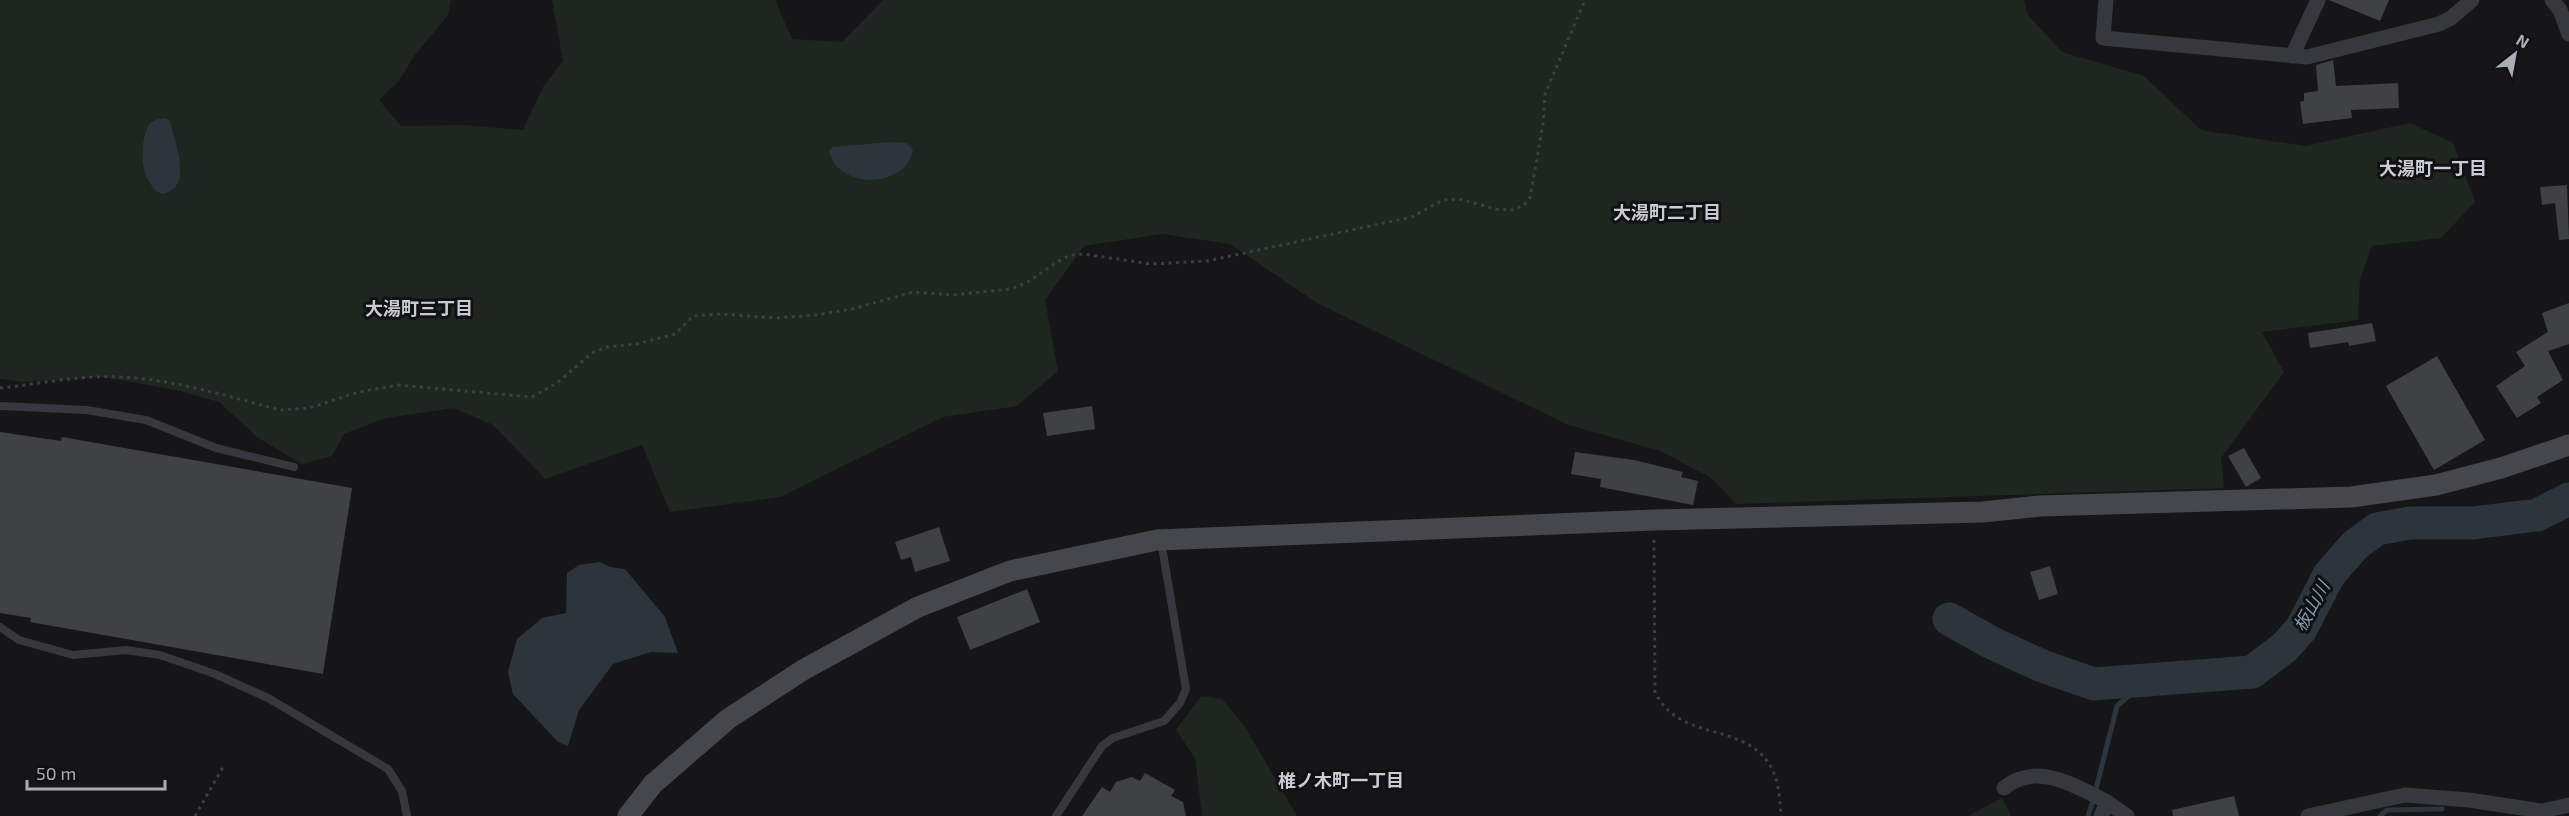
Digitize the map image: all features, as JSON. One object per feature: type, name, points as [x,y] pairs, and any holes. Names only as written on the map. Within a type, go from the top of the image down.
[{"type":"street","points":[[2106,0],[2103,38],[2307,57],[2439,24],[2451,18],[2472,0]]},
{"type":"street","points":[[2292,56],[2318,0]]},
{"type":"street","points":[[2552,0],[2560,10],[2569,34]]},
{"type":"street","points":[[628,816],[653,784],[728,719],[803,670],[918,607],[1010,570],[1161,539],[1654,520],[1983,512],[2040,506],[2350,497],[2436,485],[2500,468],[2569,444]]},
{"type":"street","points":[[2004,788],[2010,783],[2029,776],[2048,777],[2076,785],[2104,809],[2127,816]]},
{"type":"street","points":[[2308,816],[2405,795],[2469,800],[2542,811],[2569,805]]},
{"type":"lane","points":[[0,406],[87,410],[146,420],[216,448],[294,467]]},
{"type":"lane","points":[[1056,816],[1102,746],[1113,738],[1164,721],[1179,703],[1186,689],[1161,539]]},
{"type":"lane","points":[[0,627],[20,640],[73,655],[126,650],[160,655],[215,674],[268,698],[388,769],[402,791],[407,816]]},
{"type":"path","points":[[0,388],[91,377],[119,376],[159,381],[280,410],[309,408],[359,392],[398,385],[532,396],[557,383],[592,352],[606,347],[637,344],[675,334],[693,316],[719,314],[776,318],[816,315],[852,309],[913,292],[953,295],[1010,289],[1026,283],[1071,255],[1084,254],[1151,264],[1207,261],[1412,217],[1443,200],[1459,199],[1496,209],[1513,210],[1524,205],[1530,198],[1543,124],[1545,94],[1585,0]]},
{"type":"path","points":[[1654,520],[1655,692],[1662,707],[1674,717],[1690,725],[1739,739],[1761,753],[1773,771],[1779,790],[1781,816]]},
{"type":"path","points":[[195,816],[223,767]]},
{"type":"shaded area","points":[[0,0],[451,0],[448,15],[414,56],[399,81],[379,100],[401,126],[464,125],[523,130],[543,87],[563,61],[552,0],[775,0],[792,39],[842,42],[883,0],[2024,0],[2027,14],[2062,52],[2144,76],[2201,130],[2305,146],[2410,123],[2453,143],[2475,202],[2441,238],[2372,246],[2360,279],[2358,320],[2262,332],[2284,372],[2221,458],[2224,488],[1736,504],[1711,478],[1660,451],[1566,424],[1317,303],[1230,244],[1162,234],[1084,246],[1045,300],[1058,371],[1017,406],[943,417],[780,497],[670,512],[642,445],[545,479],[493,425],[454,408],[386,418],[344,434],[332,456],[302,464],[257,437],[219,402],[176,390],[103,377],[24,382],[0,379]]},
{"type":"shaded area","points":[[166,118],[170,121],[175,140],[180,174],[178,183],[172,190],[162,194],[149,182],[142,153],[145,133],[149,125],[154,120]]},
{"type":"shaded area","points":[[891,142],[906,143],[913,150],[908,163],[898,172],[886,178],[872,180],[845,173],[835,164],[829,151],[832,147]]},
{"type":"shaded area","points":[[600,562],[610,567],[625,569],[665,617],[678,653],[651,652],[613,664],[579,710],[568,746],[558,742],[513,694],[508,672],[517,639],[542,618],[566,613],[567,573],[579,565]]},
{"type":"shaded area","points":[[1201,696],[1222,699],[1245,727],[1297,816],[1202,816],[1195,758],[1176,730]]},
{"type":"shaded area","points":[[2002,798],[2011,816],[1968,816]]},
{"type":"building","points":[[2329,0],[2389,0],[2380,21]]},
{"type":"building","points":[[2333,60],[2336,86],[2398,83],[2399,108],[2351,110],[2352,118],[2303,124],[2300,102],[2304,101],[2304,93],[2318,91],[2316,65]]},
{"type":"building","points":[[2567,185],[2569,239],[2559,240],[2555,203],[2542,205],[2540,187]]},
{"type":"building","points":[[2569,303],[2569,344],[2548,351],[2563,380],[2537,397],[2541,403],[2517,418],[2496,386],[2525,366],[2516,352],[2548,332],[2542,313]]},
{"type":"building","points":[[2372,323],[2376,341],[2349,346],[2348,342],[2310,348],[2308,333]]},
{"type":"building","points":[[2437,356],[2485,440],[2434,470],[2386,386]]},
{"type":"building","points":[[1092,406],[1095,429],[1047,436],[1043,413]]},
{"type":"building","points":[[0,432],[61,441],[62,437],[352,488],[323,674],[30,622],[31,618],[0,613]]},
{"type":"building","points":[[2244,448],[2261,478],[2246,487],[2228,456]]},
{"type":"building","points":[[1575,452],[1634,460],[1683,472],[1681,477],[1698,481],[1693,505],[1600,487],[1601,479],[1571,474]]},
{"type":"building","points":[[939,527],[950,561],[915,572],[911,557],[901,560],[895,542]]},
{"type":"building","points":[[2050,566],[2058,594],[2039,600],[2030,572]]},
{"type":"building","points":[[1027,589],[1040,622],[970,650],[957,617]]},
{"type":"building","points":[[1145,773],[1175,790],[1171,796],[1183,802],[1186,816],[1082,816],[1102,787],[1110,792],[1116,782],[1132,777],[1140,781]]},
{"type":"building","points":[[2234,796],[2239,816],[2173,816],[2172,810]]},
{"type":"waterway","name":"板山川","points":[[1949,619],[1992,643],[2042,666],[2094,684],[2252,672],[2285,647],[2301,629],[2329,575],[2355,545],[2377,529],[2410,523],[2473,523],[2537,515],[2569,499]]},
{"type":"waterway","points":[[2096,789],[2117,706],[2140,686],[2178,678]]},
{"type":"waterway","points":[[2088,816],[2093,801]]},
{"type":"waterway","points":[[2380,816],[2387,810],[2442,809]]},
{"type":"district","name":"大湯町一丁目","points":[[2433,168]]},
{"type":"district","name":"大湯町二丁目","points":[[1667,212]]},
{"type":"district","name":"大湯町三丁目","points":[[419,308]]},
{"type":"district","name":"椎ノ木町一丁目","points":[[1341,780]]}]
